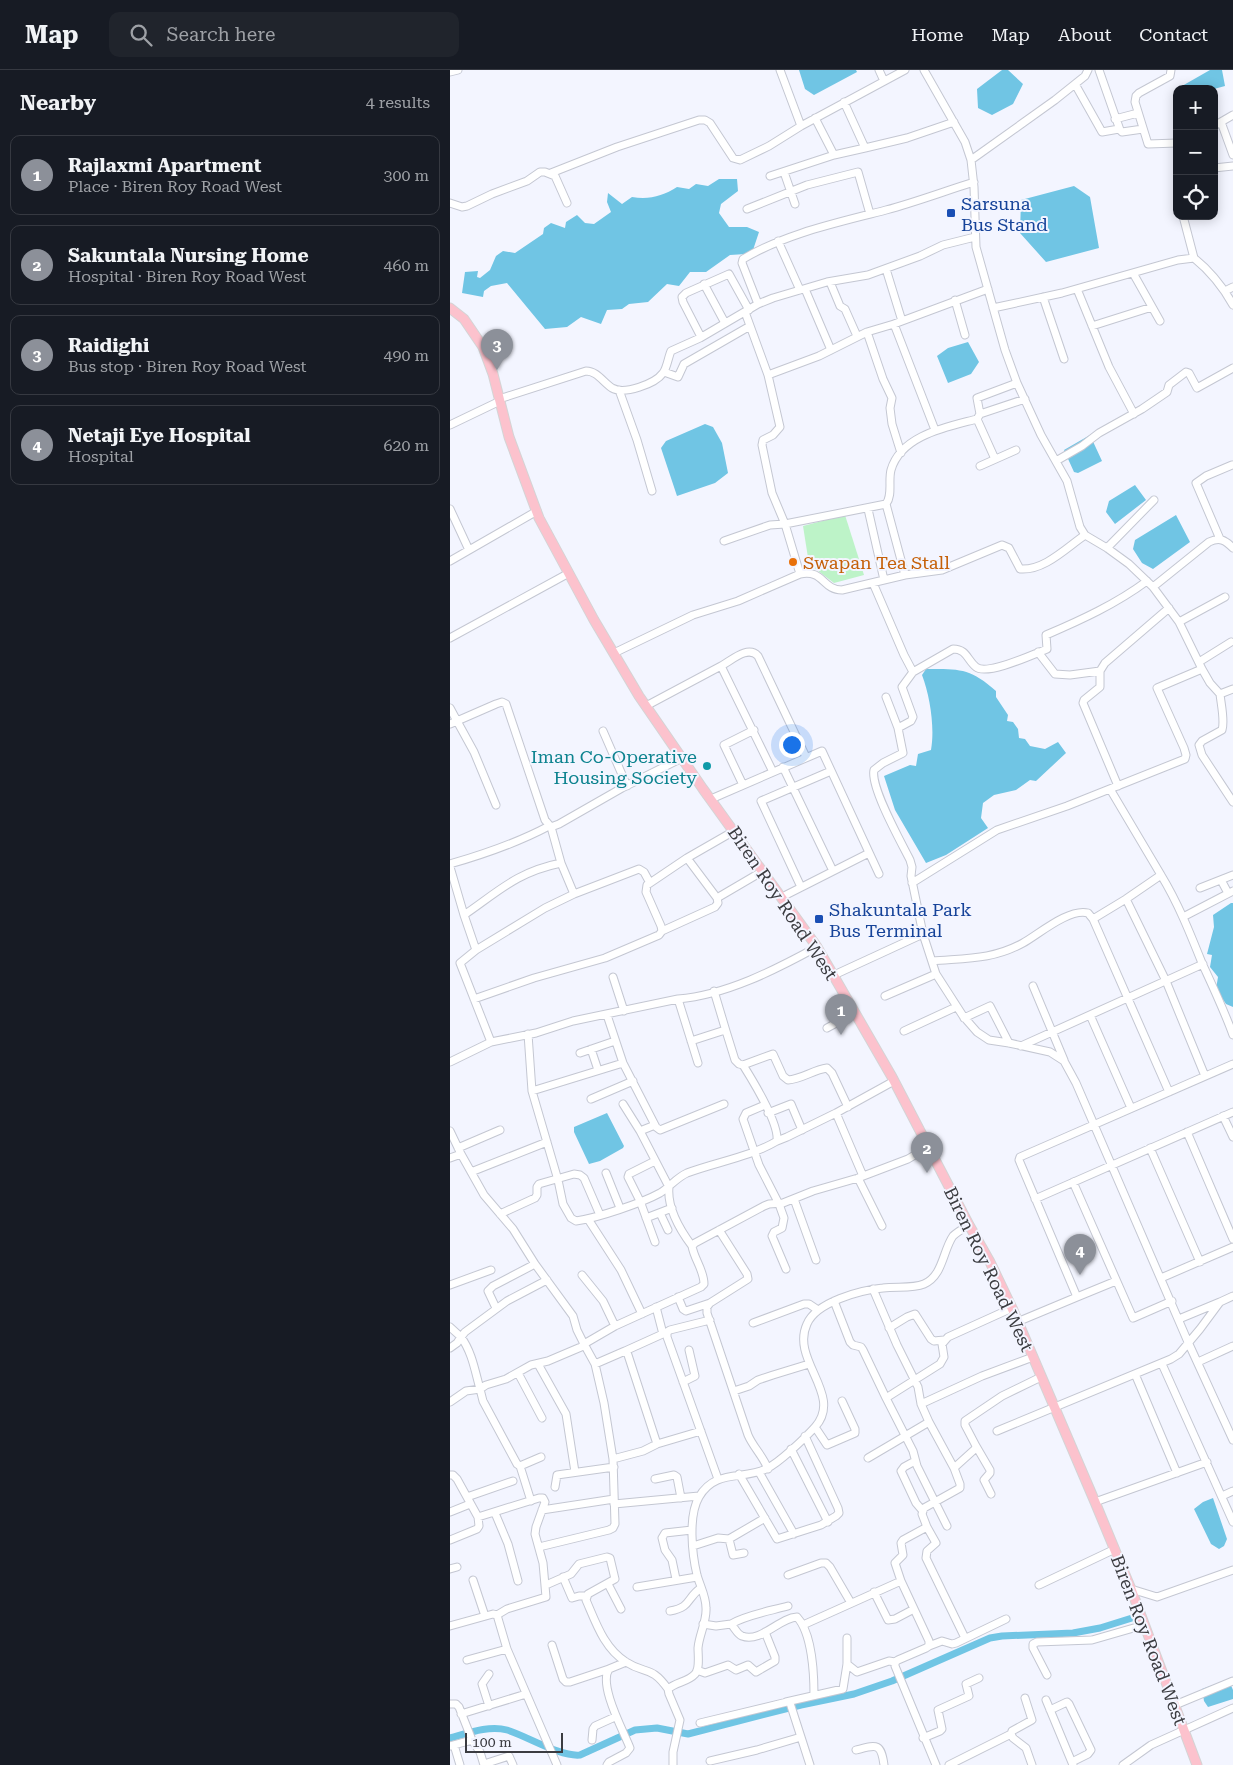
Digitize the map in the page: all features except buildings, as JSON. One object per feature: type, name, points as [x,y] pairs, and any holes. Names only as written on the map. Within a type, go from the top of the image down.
[{"type":"main road","name":"Biren Roy Road West","points":[[450,308],[464,319],[483,347],[493,374],[509,437],[537,511],[594,620],[646,706],[817,948],[894,1081],[968,1225],[993,1268],[1115,1549],[1198,1765]]},
{"type":"street","points":[[450,72],[458,70]]},
{"type":"street","points":[[780,70],[801,126]]},
{"type":"street","points":[[879,70],[884,81]]},
{"type":"street","points":[[450,203],[467,206],[527,181],[540,172],[551,174],[617,147],[698,120],[705,120],[710,123],[733,158],[740,160],[769,146],[801,126],[905,70]]},
{"type":"street","points":[[924,70],[965,142],[971,160],[974,182],[976,246],[1016,382],[1067,481],[1080,528],[1085,535],[1129,564],[1150,584],[1179,622],[1210,683],[1220,694],[1224,727],[1199,745],[1202,755],[1233,799]]},
{"type":"street","points":[[971,160],[1055,100],[1085,76],[1088,70]]},
{"type":"street","points":[[1099,70],[1118,129]]},
{"type":"street","points":[[1171,70],[1170,76],[1138,92],[1135,102],[1148,144],[1173,143]]},
{"type":"street","points":[[1075,84],[1102,132],[1118,129],[1122,132],[1143,129]]},
{"type":"street","points":[[844,102],[865,148]]},
{"type":"street","points":[[1115,119],[1138,113]]},
{"type":"street","points":[[1233,115],[1218,124],[1233,154]]},
{"type":"street","points":[[816,118],[834,155]]},
{"type":"street","points":[[770,176],[834,155],[907,138],[954,122]]},
{"type":"street","points":[[1218,168],[1233,166]]},
{"type":"street","points":[[784,172],[795,204]]},
{"type":"street","points":[[747,209],[806,185],[858,172],[870,214]]},
{"type":"street","points":[[551,174],[554,176],[567,203]]},
{"type":"street","points":[[758,304],[742,263],[742,259],[756,250],[809,230],[870,214],[974,182]]},
{"type":"street","points":[[1184,220],[1194,258],[1202,264],[1233,305]]},
{"type":"street","points":[[450,425],[499,400],[586,371],[592,372],[612,388],[618,390],[644,386],[656,380],[664,372],[671,352],[758,304],[830,282],[886,269],[943,245],[975,237]]},
{"type":"street","points":[[778,241],[831,350]]},
{"type":"street","points":[[993,308],[1077,289],[1178,260],[1194,258]]},
{"type":"street","points":[[886,269],[898,322],[935,430]]},
{"type":"street","points":[[1133,273],[1160,321]]},
{"type":"street","points":[[701,337],[682,297],[704,284],[729,274],[747,311],[750,326],[768,375],[780,427],[773,435],[763,440],[762,445],[772,493],[785,524],[800,574]]},
{"type":"street","points":[[830,282],[840,306],[845,309],[857,336]]},
{"type":"street","points":[[704,284],[725,323]]},
{"type":"street","points":[[1225,292],[1233,287]]},
{"type":"street","points":[[768,375],[819,356],[867,332],[988,289]]},
{"type":"street","points":[[1077,289],[1109,367],[1134,414]]},
{"type":"street","points":[[1043,297],[1064,359]]},
{"type":"street","points":[[955,300],[965,334]]},
{"type":"street","points":[[1092,326],[1152,307]]},
{"type":"street","points":[[664,372],[678,377],[684,364],[750,326]]},
{"type":"street","points":[[867,332],[883,379],[892,398],[890,408],[892,424],[901,453]]},
{"type":"street","points":[[1056,461],[1167,392],[1169,385],[1182,374],[1189,373],[1197,388],[1233,368]]},
{"type":"street","points":[[995,459],[979,416],[976,398],[1016,382]]},
{"type":"street","points":[[618,390],[637,440],[652,491]]},
{"type":"street","points":[[905,575],[886,504],[890,495],[889,480],[892,469],[901,453],[919,438],[935,430],[1025,400]]},
{"type":"street","points":[[980,466],[1016,450]]},
{"type":"street","points":[[1220,539],[1196,483],[1206,476],[1232,466]]},
{"type":"street","points":[[1107,548],[1154,500]]},
{"type":"street","points":[[724,541],[770,525],[868,509],[886,504]]},
{"type":"street","points":[[450,509],[469,550]]},
{"type":"street","points":[[868,509],[884,580]]},
{"type":"street","points":[[450,562],[537,511]]},
{"type":"street","points":[[614,653],[693,615],[738,601],[800,574],[808,572],[817,575],[835,590],[905,575],[942,570],[1002,545],[1009,548],[1020,570],[1032,569],[1050,560],[1085,535]]},
{"type":"street","points":[[898,728],[913,719],[902,687],[913,672],[953,649],[965,652],[976,668],[991,670],[1047,649],[1046,635],[1093,614],[1150,584],[1209,542],[1223,539],[1233,548]]},
{"type":"street","points":[[450,638],[570,573]]},
{"type":"street","points":[[872,583],[913,672]]},
{"type":"street","points":[[1179,622],[1225,597]]},
{"type":"street","points":[[1118,786],[1083,703],[1100,687],[1100,671],[1106,663],[1169,608]]},
{"type":"street","points":[[912,883],[997,830],[1067,806],[1185,759],[1184,748],[1157,688],[1201,665],[1231,642]]},
{"type":"street","points":[[646,706],[748,651],[754,652],[758,656],[806,758]]},
{"type":"street","points":[[1038,652],[1055,674],[1078,675],[1100,671]]},
{"type":"street","points":[[721,666],[773,772]]},
{"type":"street","points":[[1220,694],[1233,688]]},
{"type":"street","points":[[886,697],[898,728],[903,753],[883,763],[874,770],[873,775],[877,791],[910,860],[912,883],[923,934],[936,974],[964,1018],[977,1032],[988,1040],[1050,1052],[1064,1061]]},
{"type":"street","points":[[454,723],[504,702],[546,820],[550,826],[561,863],[574,894]]},
{"type":"street","points":[[450,708],[454,723],[474,752],[496,805]]},
{"type":"street","points":[[741,786],[743,786],[724,745],[754,730]]},
{"type":"street","points":[[603,731],[627,786]]},
{"type":"street","points":[[711,799],[822,751],[879,874]]},
{"type":"street","points":[[476,950],[450,866],[504,848],[550,826],[559,824],[682,758]]},
{"type":"street","points":[[783,768],[833,871]]},
{"type":"street","points":[[801,887],[761,801],[831,771]]},
{"type":"street","points":[[1110,789],[1161,874],[1183,916],[1221,1002],[1233,1035]]},
{"type":"street","points":[[662,931],[645,888],[687,858],[734,831]]},
{"type":"street","points":[[782,897],[869,853]]},
{"type":"street","points":[[474,999],[534,978],[605,958],[655,938],[662,931],[715,907],[718,903],[717,898],[687,858]]},
{"type":"street","points":[[464,915],[497,890],[520,876],[561,863]]},
{"type":"street","points":[[490,1042],[460,964],[476,950],[545,908],[574,894],[639,869],[644,872],[650,883]]},
{"type":"street","points":[[717,898],[763,871]]},
{"type":"street","points":[[1093,919],[1126,899],[1161,874]]},
{"type":"street","points":[[1200,888],[1233,875]]},
{"type":"street","points":[[1183,916],[1231,892],[1221,880]]},
{"type":"street","points":[[1126,899],[1166,981],[1205,1076]]},
{"type":"street","points":[[932,961],[983,958],[998,954],[1021,944],[1075,912],[1088,913],[1093,919],[1169,1092]]},
{"type":"street","points":[[834,976],[923,934]]},
{"type":"street","points":[[450,1062],[490,1042],[528,1034],[573,1021],[678,999],[695,998],[735,985],[779,967],[817,948]]},
{"type":"street","points":[[1021,1046],[1203,964]]},
{"type":"street","points":[[884,996],[936,974]]},
{"type":"street","points":[[613,977],[624,1011]]},
{"type":"street","points":[[1033,986],[1064,1061],[1094,1124],[1172,1301],[1188,1342],[1233,1440]]},
{"type":"street","points":[[714,992],[735,1060],[738,1064],[744,1065],[772,1054],[776,1058],[783,1076],[788,1080],[794,1080],[827,1068],[832,1073],[848,1107]]},
{"type":"street","points":[[678,999],[698,1063]]},
{"type":"street","points":[[964,1018],[990,1006],[1001,1024],[1009,1043]]},
{"type":"street","points":[[904,1031],[956,1007]]},
{"type":"street","points":[[827,1028],[855,1012]]},
{"type":"street","points":[[607,1015],[623,1062],[655,1125],[660,1130],[724,1104]]},
{"type":"street","points":[[1090,1015],[1131,1108]]},
{"type":"street","points":[[691,1040],[722,1030],[726,1031]]},
{"type":"street","points":[[528,1034],[532,1091],[558,1180],[563,1204],[571,1218],[576,1221],[640,1201],[669,1187],[687,1173],[754,1151],[802,1130],[836,1114],[894,1081]]},
{"type":"street","points":[[580,1053],[615,1042]]},
{"type":"street","points":[[591,1049],[598,1070]]},
{"type":"street","points":[[532,1091],[623,1062]]},
{"type":"street","points":[[1077,1297],[1019,1160],[1020,1157],[1233,1064]]},
{"type":"street","points":[[744,1065],[765,1105],[778,1136],[777,1141]]},
{"type":"street","points":[[591,1099],[632,1081]]},
{"type":"street","points":[[450,1402],[466,1391],[480,1388],[518,1373],[531,1365],[548,1361],[584,1344],[615,1326],[704,1284],[700,1264],[692,1246],[682,1232],[672,1208],[668,1196],[669,1187],[640,1131],[623,1104]]},
{"type":"street","points":[[768,1113],[791,1104],[802,1130]]},
{"type":"street","points":[[765,1105],[743,1115],[743,1119],[754,1151],[779,1204],[784,1223],[782,1228],[772,1236],[786,1269]]},
{"type":"street","points":[[1035,1199],[1233,1112]]},
{"type":"street","points":[[836,1114],[860,1177],[882,1226]]},
{"type":"street","points":[[1223,1116],[1233,1137]]},
{"type":"street","points":[[640,1131],[655,1125]]},
{"type":"street","points":[[450,1130],[459,1151],[484,1195],[520,1238],[546,1280],[574,1316],[577,1330],[594,1364],[604,1403],[613,1463],[614,1528],[596,1534],[538,1546]]},
{"type":"street","points":[[450,1158],[459,1151],[500,1130]]},
{"type":"street","points":[[1187,1132],[1233,1239]]},
{"type":"street","points":[[471,1172],[547,1142]]},
{"type":"street","points":[[692,1246],[764,1206],[779,1204],[813,1191],[860,1177],[908,1159],[928,1147]]},
{"type":"street","points":[[1150,1148],[1200,1262]]},
{"type":"street","points":[[655,1161],[630,1174],[628,1177],[640,1201],[655,1242]]},
{"type":"street","points":[[606,1173],[620,1208]]},
{"type":"street","points":[[500,1214],[535,1198],[538,1195],[537,1187],[539,1184],[574,1174],[584,1178],[600,1215]]},
{"type":"street","points":[[1073,1182],[1133,1318],[1172,1301]]},
{"type":"street","points":[[794,1199],[816,1260]]},
{"type":"street","points":[[646,1218],[672,1208]]},
{"type":"street","points":[[660,1213],[668,1230]]},
{"type":"street","points":[[588,1218],[626,1278],[642,1314]]},
{"type":"street","points":[[668,1689],[692,1677],[697,1670],[698,1646],[706,1612],[706,1605],[698,1577],[692,1530],[693,1517],[699,1496],[718,1479],[759,1472],[768,1468],[815,1427],[824,1411],[824,1401],[820,1387],[809,1364],[805,1349],[804,1336],[807,1324],[818,1310],[834,1301],[873,1289],[926,1284],[937,1272],[954,1235],[968,1225]]},
{"type":"street","points":[[678,1297],[683,1309],[686,1310],[710,1303],[748,1279],[747,1274],[719,1230]]},
{"type":"street","points":[[1161,1278],[1233,1247]]},
{"type":"street","points":[[496,1308],[488,1292],[493,1286],[535,1264]]},
{"type":"street","points":[[450,1285],[491,1270]]},
{"type":"street","points":[[582,1275],[603,1302],[615,1326]]},
{"type":"street","points":[[450,1348],[457,1343],[465,1332],[496,1308],[546,1280]]},
{"type":"street","points":[[1018,1322],[1116,1281]]},
{"type":"street","points":[[873,1289],[889,1328],[915,1380],[920,1393],[921,1404],[929,1422],[954,1468],[960,1484],[960,1488],[922,1510]]},
{"type":"street","points":[[1179,1319],[1233,1296]]},
{"type":"street","points":[[834,1301],[850,1342],[861,1347],[863,1350],[913,1451],[915,1461],[947,1526]]},
{"type":"street","points":[[997,1431],[1054,1406],[1162,1364],[1179,1354],[1220,1302]]},
{"type":"street","points":[[710,1303],[707,1307],[710,1320],[751,1441],[761,1454],[768,1468]]},
{"type":"street","points":[[753,1323],[804,1304],[809,1304],[818,1310]]},
{"type":"street","points":[[656,1307],[718,1479]]},
{"type":"street","points":[[889,1328],[915,1314],[931,1339],[934,1341],[944,1340],[1012,1308]]},
{"type":"street","points":[[594,1364],[670,1330],[710,1320]]},
{"type":"street","points":[[450,1328],[461,1337],[470,1351],[483,1401],[517,1464],[520,1466],[531,1501]]},
{"type":"street","points":[[886,1398],[943,1361],[942,1344],[944,1340]]},
{"type":"street","points":[[1198,1362],[1233,1346]]},
{"type":"street","points":[[683,1382],[695,1376],[689,1350]]},
{"type":"street","points":[[625,1351],[628,1355],[657,1444]]},
{"type":"street","points":[[921,1404],[982,1376],[1033,1357]]},
{"type":"street","points":[[538,1364],[566,1414],[575,1472]]},
{"type":"street","points":[[734,1391],[749,1386],[758,1380],[809,1364]]},
{"type":"street","points":[[1162,1364],[1233,1521]]},
{"type":"street","points":[[518,1373],[542,1418]]},
{"type":"street","points":[[1135,1374],[1177,1473]]},
{"type":"street","points":[[991,1494],[984,1480],[990,1473],[990,1470],[965,1426],[965,1421],[1002,1396],[1041,1377]]},
{"type":"street","points":[[815,1427],[825,1444],[855,1433],[855,1429],[842,1402]]},
{"type":"street","points":[[868,1458],[929,1422]]},
{"type":"street","points":[[555,1487],[556,1475],[613,1463],[657,1444],[701,1431]]},
{"type":"street","points":[[739,1474],[777,1538],[828,1522],[839,1513],[838,1508],[805,1436]]},
{"type":"street","points":[[954,1468],[976,1446]]},
{"type":"street","points":[[791,1449],[828,1522]]},
{"type":"street","points":[[520,1466],[541,1457]]},
{"type":"street","points":[[915,1461],[904,1467],[902,1471],[916,1503],[922,1510],[926,1527],[936,1543],[927,1551],[926,1558],[965,1638]]},
{"type":"street","points":[[1095,1502],[1207,1462]]},
{"type":"street","points":[[759,1472],[794,1534]]},
{"type":"street","points":[[450,1540],[477,1529],[479,1526],[478,1518],[457,1479],[451,1473]]},
{"type":"street","points":[[656,1479],[674,1475],[677,1477],[681,1498]]},
{"type":"street","points":[[450,1512],[468,1501],[513,1481]]},
{"type":"street","points":[[1222,1496],[1233,1491]]},
{"type":"street","points":[[542,1510],[614,1502],[699,1496]]},
{"type":"street","points":[[450,1626],[486,1616],[498,1615],[507,1609],[546,1597],[543,1563],[536,1540],[536,1526],[544,1502],[543,1498],[478,1518]]},
{"type":"street","points":[[495,1513],[508,1544],[518,1581]]},
{"type":"street","points":[[693,1546],[718,1538],[729,1539],[765,1518]]},
{"type":"street","points":[[926,1527],[901,1543],[903,1555],[895,1563],[929,1641],[929,1646]]},
{"type":"street","points":[[676,1579],[672,1560],[665,1550],[662,1538],[665,1534],[692,1530]]},
{"type":"street","points":[[729,1539],[733,1555],[744,1554]]},
{"type":"street","points":[[1039,1585],[1115,1549]]},
{"type":"street","points":[[546,1585],[563,1577],[574,1572],[579,1564],[607,1557],[612,1560],[616,1576],[608,1584],[586,1596],[572,1598],[563,1577]]},
{"type":"street","points":[[788,1575],[821,1563],[826,1563],[851,1603]]},
{"type":"street","points":[[1131,1589],[1153,1597],[1161,1596],[1233,1570]]},
{"type":"street","points":[[637,1587],[676,1579],[698,1577]]},
{"type":"street","points":[[473,1580],[486,1616]]},
{"type":"street","points":[[803,1625],[901,1580]]},
{"type":"street","points":[[608,1584],[621,1609]]},
{"type":"street","points":[[670,1611],[687,1605],[693,1594],[701,1588]]},
{"type":"street","points":[[874,1592],[888,1620],[895,1619],[914,1609]]},
{"type":"street","points":[[586,1596],[586,1600],[604,1639],[614,1652],[626,1662],[657,1675],[668,1689],[668,1694],[680,1720],[673,1752],[673,1765]]},
{"type":"street","points":[[703,1624],[716,1626],[731,1624],[744,1617],[788,1606]]},
{"type":"street","points":[[498,1615],[507,1649],[557,1765]]},
{"type":"street","points":[[731,1624],[741,1635],[756,1635],[797,1617],[803,1625],[809,1644],[814,1695]]},
{"type":"street","points":[[847,1664],[857,1672],[889,1661],[895,1662],[942,1641],[952,1644],[1006,1619]]},
{"type":"street","points":[[1047,1675],[1033,1648],[1037,1642],[1092,1640],[1144,1625]]},
{"type":"street","points":[[697,1670],[705,1673],[728,1665],[736,1670],[748,1665],[756,1672],[773,1664],[775,1657],[765,1632]]},
{"type":"street","points":[[700,1724],[843,1689],[847,1664],[847,1638]]},
{"type":"street","points":[[552,1645],[563,1679],[566,1682],[608,1670],[626,1662]]},
{"type":"street","points":[[467,1660],[507,1649]]},
{"type":"street","points":[[895,1662],[897,1673],[936,1765]]},
{"type":"street","points":[[607,1765],[629,1751],[630,1748],[615,1717],[606,1676],[608,1670]]},
{"type":"street","points":[[489,1674],[482,1684],[489,1706]]},
{"type":"street","points":[[923,1738],[942,1729],[938,1710],[968,1696],[966,1684],[979,1678]]},
{"type":"street","points":[[1175,1705],[1233,1681]]},
{"type":"street","points":[[462,1714],[526,1694]]},
{"type":"street","points":[[949,1765],[1011,1734],[1012,1731],[1032,1720],[1025,1698]]},
{"type":"street","points":[[1046,1700],[1050,1710],[1073,1763],[1088,1754],[1091,1750],[1069,1704],[1067,1702],[1050,1710]]},
{"type":"street","points":[[788,1703],[810,1765]]},
{"type":"street","points":[[450,1704],[456,1704],[462,1714],[471,1739],[480,1752],[484,1765],[497,1762],[509,1756],[514,1765]]},
{"type":"street","points":[[1123,1765],[1150,1744],[1233,1708]]},
{"type":"street","points":[[592,1740],[595,1726],[615,1717]]},
{"type":"street","points":[[1011,1734],[1013,1738],[1026,1748],[1032,1765]]},
{"type":"street","points":[[710,1761],[801,1737]]},
{"type":"street","points":[[460,1765],[452,1746],[471,1739]]},
{"type":"street","points":[[856,1750],[873,1746],[878,1747],[882,1752],[884,1765]]},
{"type":"green space","points":[[845,515],[864,575],[834,583],[809,564],[803,526]]},
{"type":"water","points":[[799,70],[856,70],[857,72],[814,95],[805,89]]},
{"type":"water","points":[[1002,70],[1008,70],[1023,84],[1013,104],[992,115],[978,108],[977,89]]},
{"type":"water","points":[[1210,70],[1222,70],[1225,86],[1218,88],[1218,85],[1184,85]]},
{"type":"water","points":[[719,179],[737,179],[738,191],[721,204],[719,213],[729,227],[747,227],[759,232],[753,250],[746,254],[730,255],[706,272],[690,272],[679,286],[667,284],[648,302],[629,304],[622,309],[607,310],[601,324],[581,317],[567,327],[545,329],[507,283],[491,286],[484,291],[483,297],[462,293],[465,272],[478,271],[477,277],[480,278],[490,270],[496,256],[503,251],[515,253],[543,234],[544,228],[551,223],[565,228],[566,222],[577,215],[585,223],[594,224],[611,212],[607,202],[608,193],[622,204],[632,197],[656,196],[677,187],[689,189],[696,184],[708,186]]},
{"type":"water","points":[[1074,186],[1090,197],[1099,248],[1046,262],[1020,233],[1021,200]]},
{"type":"water","points":[[968,342],[979,362],[971,374],[948,383],[937,356],[948,348]]},
{"type":"water","points":[[705,424],[713,427],[722,443],[728,473],[715,483],[677,496],[661,448],[666,441]]},
{"type":"water","points":[[1090,435],[1102,461],[1078,473],[1074,472],[1064,450]]},
{"type":"water","points":[[1135,485],[1146,500],[1115,524],[1106,512],[1109,501]]},
{"type":"water","points":[[1176,515],[1190,542],[1153,569],[1142,563],[1133,549],[1135,540]]},
{"type":"water","points":[[926,669],[964,671],[979,678],[996,691],[996,697],[1008,715],[1007,721],[1013,722],[1018,729],[1019,738],[1025,739],[1030,746],[1045,749],[1058,742],[1066,753],[1036,781],[1030,780],[1016,790],[994,795],[983,803],[981,818],[988,828],[946,855],[926,863],[895,810],[884,776],[910,765],[916,766],[918,754],[931,750],[931,712],[922,675]]},
{"type":"water","points":[[1233,903],[1233,1007],[1226,1004],[1216,989],[1218,977],[1210,967],[1212,955],[1207,954],[1214,927],[1213,915]]},
{"type":"water","points":[[607,1113],[624,1146],[600,1161],[589,1164],[574,1132],[574,1127]]},
{"type":"water","points":[[1213,1498],[1227,1539],[1224,1546],[1219,1549],[1211,1544],[1194,1509],[1203,1502]]},
{"type":"water","points":[[1229,1681],[1233,1690],[1233,1699],[1208,1707],[1204,1701],[1202,1689]]},
{"type":"waterway","points":[[450,1738],[493,1728],[507,1730],[563,1753],[580,1755],[635,1730],[657,1728],[688,1734],[801,1705],[854,1694],[892,1681],[990,1638],[1073,1633],[1100,1628],[1132,1618]]},
{"type":"place","name":"Sarsuna Bus Stand","points":[[951,213]]},
{"type":"place","name":"Raidighi","points":[[497,370]]},
{"type":"place","name":"Swapan Tea Stall","points":[[793,562]]},
{"type":"place","name":"Iman Co-Operative Housing Society","points":[[707,766]]},
{"type":"place","name":"Shakuntala Park Bus Terminal","points":[[819,919]]},
{"type":"place","name":"Rajlaxmi Apartment","points":[[841,1035]]},
{"type":"place","name":"Sakuntala Nursing Home","points":[[927,1173]]},
{"type":"place","name":"Netaji Eye Hospital","points":[[1080,1275]]}]
